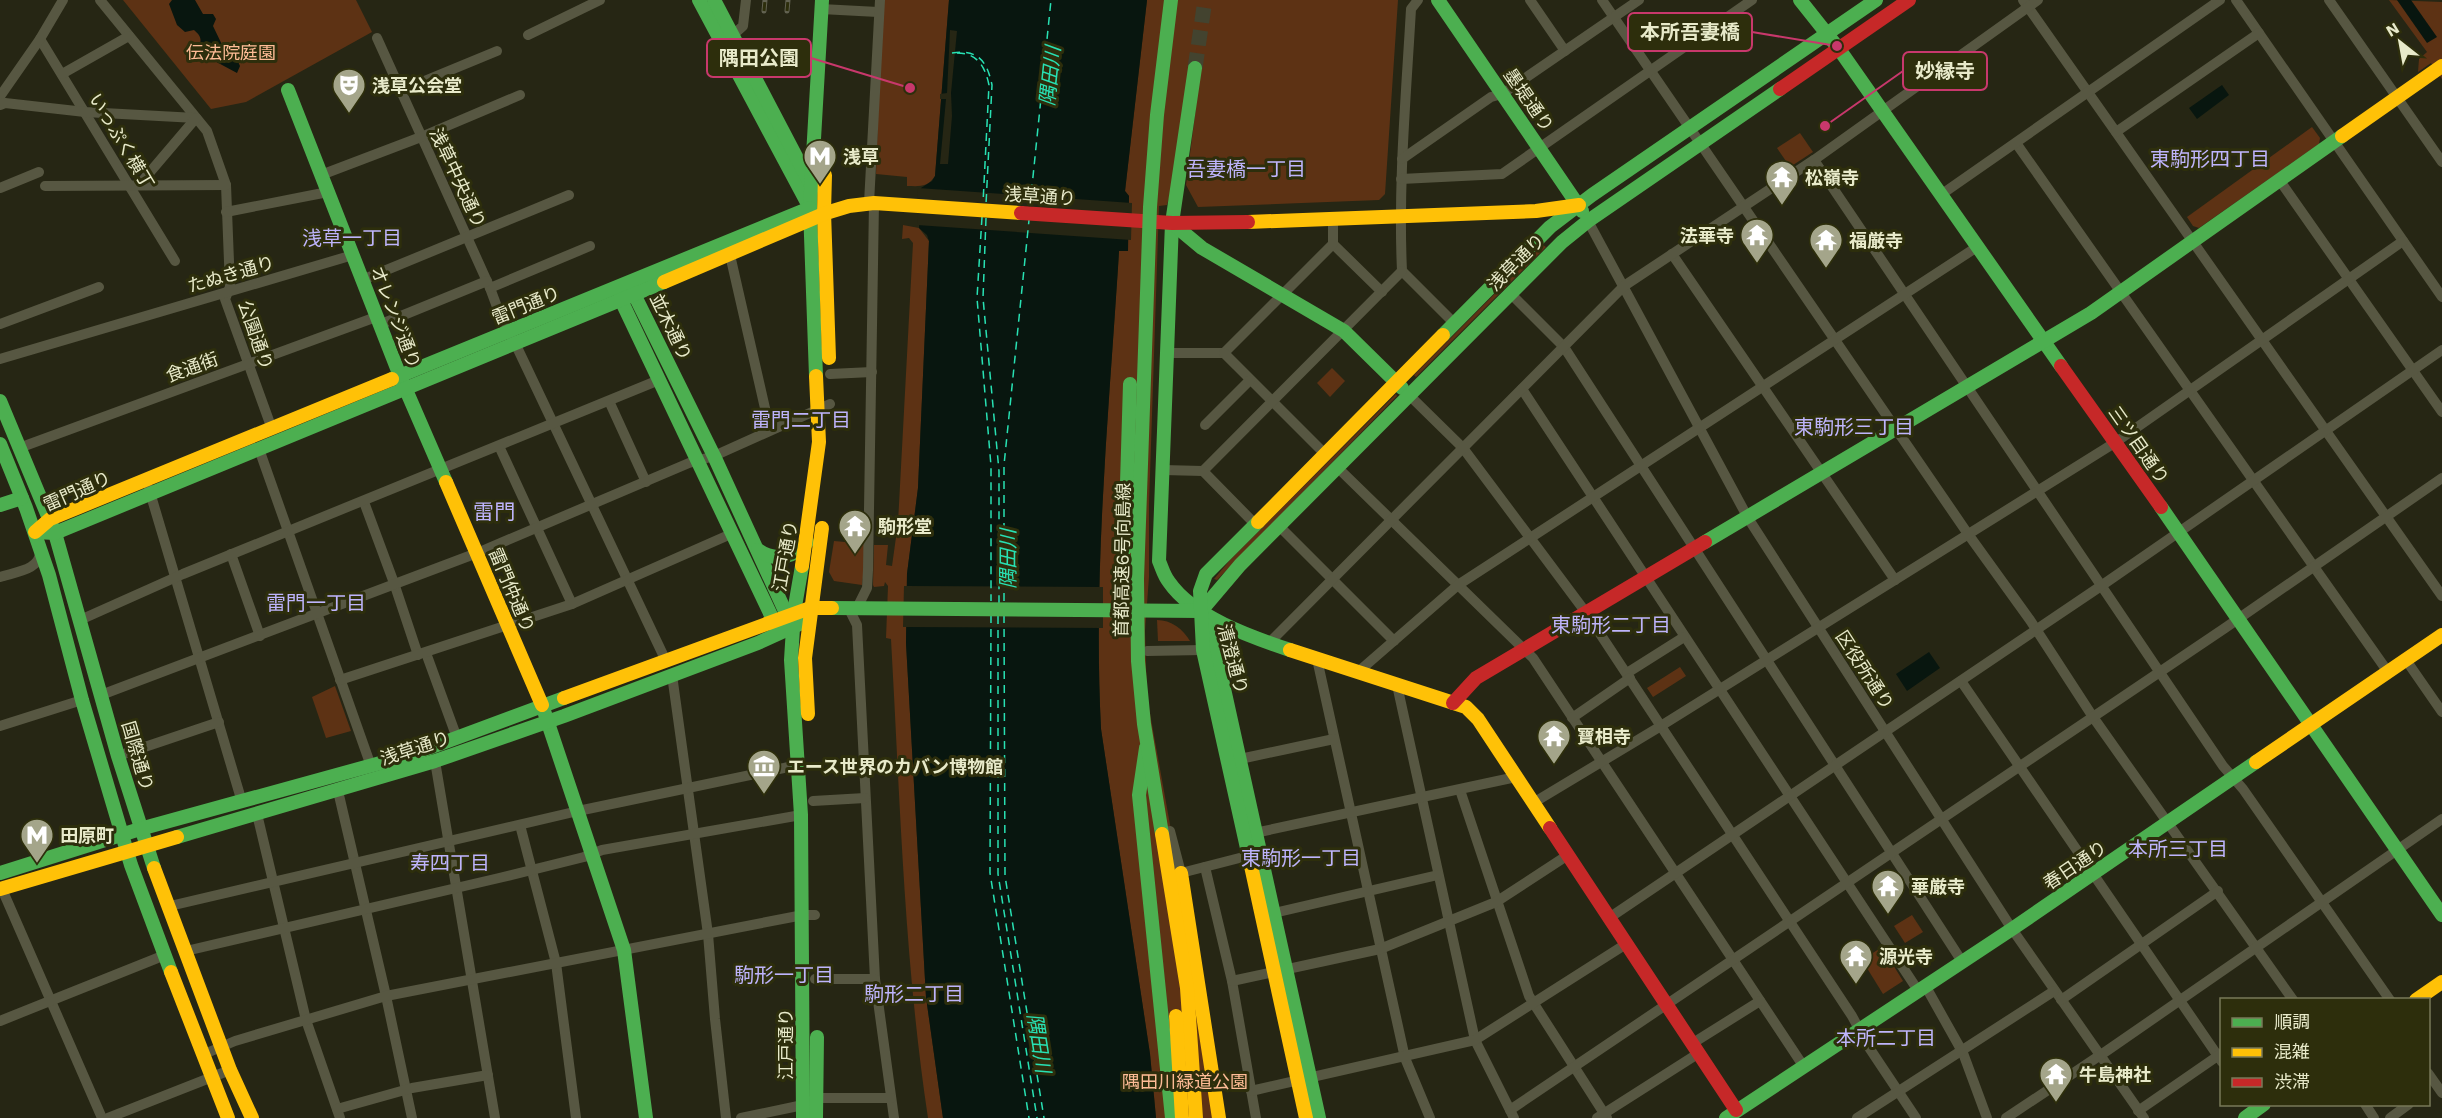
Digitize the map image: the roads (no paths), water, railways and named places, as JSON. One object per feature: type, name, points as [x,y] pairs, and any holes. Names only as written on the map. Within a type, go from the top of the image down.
[{"type":"main road","points":[[699,0],[815,214]]},
{"type":"main road","points":[[714,0],[811,184]]},
{"type":"main road","name":"首都高速6号向島線","points":[[1158,0],[1144,114],[1137,205],[1124,577],[1125,660],[1131,724],[1173,988],[1182,1118]]},
{"type":"main road","name":"首都高速6号向島線","points":[[1171,0],[1157,116],[1150,207],[1137,579],[1138,661],[1144,724],[1187,988],[1196,1118]]},
{"type":"main road","name":"墨堤通り","points":[[1438,0],[1579,205],[1588,222]]},
{"type":"main road","name":"三ツ目通り","points":[[1800,0],[1828,33],[1942,194],[2312,724],[2442,915]]},
{"type":"main road","name":"浅草通り","points":[[1200,611],[1200,591],[1206,574],[1537,238],[1579,205],[1876,0]]},
{"type":"main road","name":"浅草通り","points":[[1200,611],[1279,526],[1554,249],[1588,222],[1909,0]]},
{"type":"main road","name":"江戸通り","points":[[828,5],[815,214],[828,483]]},
{"type":"main road","name":"江戸通り","points":[[816,1118],[818,1098],[816,980],[801,815],[792,671],[785,621],[807,542],[830,374],[811,184],[828,5]]},
{"type":"main road","points":[[1453,703],[1476,678],[2044,342],[2122,293],[2442,66]]},
{"type":"main road","points":[[1195,68],[1172,223],[1160,569],[1174,590],[1200,611],[1243,634],[1466,707],[1478,719],[1696,1048],[1733,1115]]},
{"type":"main road","name":"オレンジ通り","points":[[288,90],[403,382]]},
{"type":"main road","name":"浅草通り","points":[[815,214],[872,203],[1172,223],[1536,212],[1579,205]]},
{"type":"main road","name":"雷門通り","points":[[512,337],[621,300],[629,289],[730,255],[815,214]]},
{"type":"main road","name":"雷門通り","points":[[148,487],[259,449],[403,382],[815,214]]},
{"type":"main road","points":[[1172,223],[1202,249],[1344,331],[1409,394]]},
{"type":"main road","name":"並木通り","points":[[629,289],[714,456],[760,556],[785,621]]},
{"type":"main road","name":"並木通り","points":[[621,300],[750,570],[785,621]]},
{"type":"main road","name":"雷門通り","points":[[35,532],[148,487],[272,429],[403,382]]},
{"type":"main road","name":"雷門仲通り","points":[[403,382],[549,721],[624,950],[646,1118]]},
{"type":"main road","name":"国際通り","points":[[0,401],[53,526],[140,829],[230,1070],[252,1118]]},
{"type":"main road","points":[[0,444],[35,532],[51,582],[82,700],[126,851],[228,1118]]},
{"type":"main road","points":[[0,505],[22,498]]},
{"type":"main road","name":"江戸通り","points":[[803,1112],[813,801],[805,658],[824,514]]},
{"type":"main road","points":[[750,570],[759,573],[763,568],[760,556],[780,557],[796,554],[807,542]]},
{"type":"main road","name":"浅草通り","points":[[0,873],[140,829],[371,766],[457,738],[666,661],[785,621],[831,609],[1200,611]]},
{"type":"main road","name":"清澄通り","points":[[1200,611],[1203,650],[1251,834]]},
{"type":"main road","name":"清澄通り","points":[[1200,611],[1214,646],[1240,759],[1251,834],[1304,1080],[1319,1118]]},
{"type":"main road","points":[[785,621],[805,658]]},
{"type":"main road","name":"浅草通り","points":[[1,889],[435,762],[672,675],[785,621]]},
{"type":"main road","name":"春日通り","points":[[1733,1115],[2013,930],[2442,635]]},
{"type":"main road","points":[[1150,718],[1139,795],[1172,1118]]},
{"type":"main road","name":"清澄通り","points":[[1255,854],[1274,913],[1280,970]]},
{"type":"main road","points":[[1180,873],[1219,1118]]},
{"type":"main road","points":[[2418,998],[2442,982]]},
{"type":"main road","name":"清澄通り","points":[[1304,1080],[1306,1118]]},
{"type":"street","points":[[63,0],[1,100],[5,103],[85,112],[196,118]]},
{"type":"street","name":"公園通り","points":[[100,0],[207,131],[226,185],[230,287],[225,298],[272,429]]},
{"type":"street","points":[[528,35],[600,0]]},
{"type":"street","points":[[733,35],[743,26],[746,0]]},
{"type":"street","points":[[880,0],[872,203],[868,584],[853,609],[857,625],[875,979],[894,1118]]},
{"type":"street","points":[[1418,0],[1411,9],[1402,159],[1399,216],[1402,271],[1454,323]]},
{"type":"street","points":[[1530,0],[1565,51]]},
{"type":"street","points":[[1602,0],[1968,534],[2036,629],[2093,717],[2292,998]]},
{"type":"street","points":[[1402,159],[1491,97],[1502,93],[1639,0]]},
{"type":"street","points":[[1401,178],[1502,174],[1752,0]]},
{"type":"street","points":[[1269,643],[1624,286],[1814,160],[2026,3],[2038,0]]},
{"type":"street","points":[[1942,194],[2220,0]]},
{"type":"street","points":[[2236,0],[2442,297]]},
{"type":"street","points":[[2329,0],[2442,162]]},
{"type":"street","points":[[2026,3],[2442,596]]},
{"type":"street","points":[[828,5],[879,12]]},
{"type":"street","points":[[2116,132],[2259,33]]},
{"type":"street","points":[[62,74],[129,36]]},
{"type":"street","name":"浅草中央通り","points":[[377,38],[512,337],[666,661]]},
{"type":"street","name":"いっぷく横丁","points":[[40,39],[134,185],[174,261]]},
{"type":"street","points":[[400,90],[497,51]]},
{"type":"street","points":[[321,175],[520,96]]},
{"type":"street","points":[[134,185],[196,118]]},
{"type":"street","points":[[2016,143],[2388,672]]},
{"type":"street","points":[[1814,160],[2223,766],[2234,778],[2389,998]]},
{"type":"street","points":[[0,188],[39,172]]},
{"type":"street","points":[[2280,181],[2442,412]]},
{"type":"street","points":[[45,186],[226,185]]},
{"type":"street","points":[[226,212],[328,192]]},
{"type":"street","points":[[362,280],[569,195]]},
{"type":"street","points":[[1167,353],[1224,353],[1333,244],[1333,219]]},
{"type":"street","name":"区役所通り","points":[[1588,222],[1748,518],[2013,930],[2141,1114]]},
{"type":"street","points":[[1533,803],[1661,726],[2116,442],[2403,241]]},
{"type":"street","points":[[1333,244],[1382,292]]},
{"type":"street","name":"食通街","points":[[19,448],[248,364],[489,284],[590,246]]},
{"type":"street","points":[[1358,672],[1458,585],[1977,247]]},
{"type":"street","points":[[1672,254],[1895,580]]},
{"type":"street","name":"たぬき通り","points":[[0,359],[353,255]]},
{"type":"street","points":[[730,255],[770,430]]},
{"type":"street","points":[[1203,471],[1402,271]]},
{"type":"street","points":[[0,324],[99,287]]},
{"type":"street","points":[[1510,293],[1564,347],[1963,963]]},
{"type":"street","points":[[1609,918],[2102,586],[2442,350]]},
{"type":"street","points":[[1224,353],[1324,454]]},
{"type":"street","points":[[830,374],[872,372]]},
{"type":"street","points":[[80,620],[176,577],[659,380]]},
{"type":"street","points":[[1205,425],[1250,380]]},
{"type":"street","points":[[1522,389],[1645,579],[1962,1050],[1987,1118]]},
{"type":"street","points":[[1409,394],[1463,448],[1587,614],[1790,921],[1916,1118]]},
{"type":"street","points":[[609,401],[646,482]]},
{"type":"street","points":[[101,695],[477,553],[697,460],[714,456],[824,406]]},
{"type":"street","points":[[499,446],[572,604]]},
{"type":"street","points":[[259,449],[371,766]]},
{"type":"street","points":[[1337,467],[1525,650],[1804,1067]]},
{"type":"street","points":[[1163,470],[1203,471],[1255,524]]},
{"type":"street","points":[[1397,685],[1475,1040],[1512,1114],[1574,1067],[1666,1004],[2238,619],[2442,478]]},
{"type":"street","points":[[148,487],[242,802]]},
{"type":"street","points":[[364,502],[457,738]]},
{"type":"street","points":[[1279,526],[1394,641]]},
{"type":"street","points":[[0,577],[39,562],[41,553],[35,532]]},
{"type":"street","points":[[340,680],[572,604],[732,534]]},
{"type":"street","points":[[231,555],[260,636]]},
{"type":"street","points":[[1142,609],[1155,765],[1180,873],[1255,854]]},
{"type":"street","points":[[1572,718],[1684,637]]},
{"type":"street","points":[[1147,651],[1203,650]]},
{"type":"street","points":[[1317,659],[1405,1058],[1430,1118]]},
{"type":"street","points":[[2406,660],[2442,712]]},
{"type":"street","points":[[672,675],[696,834],[726,1118]]},
{"type":"street","points":[[1961,681],[2102,889],[2220,1057],[2141,1114]]},
{"type":"street","points":[[0,726],[82,700]]},
{"type":"street","points":[[118,756],[219,722]]},
{"type":"street","points":[[1240,759],[1334,739]]},
{"type":"street","points":[[435,762],[495,1118]]},
{"type":"street","points":[[170,906],[450,843],[578,811],[798,765]]},
{"type":"street","points":[[1251,834],[1516,777]]},
{"type":"street","points":[[1460,790],[1496,902],[1533,1005],[1603,1116],[1760,1001]]},
{"type":"street","points":[[338,791],[412,1118]]},
{"type":"street","points":[[813,801],[865,798]]},
{"type":"street","points":[[257,814],[306,1020],[338,1113],[406,1090],[488,1075]]},
{"type":"street","points":[[186,951],[531,870],[602,850],[801,815]]},
{"type":"street","points":[[2006,1118],[2101,1056],[2442,819]]},
{"type":"street","points":[[520,825],[556,963],[576,1118]]},
{"type":"street","points":[[1232,981],[1380,949],[1496,902],[1568,855]]},
{"type":"street","points":[[1204,867],[1232,981],[1256,1118]]},
{"type":"street","points":[[1274,913],[1438,875]]},
{"type":"street","points":[[1,889],[102,1118]]},
{"type":"street","points":[[2061,1000],[2218,891]]},
{"type":"street","points":[[202,1054],[386,996],[809,915]]},
{"type":"street","points":[[1251,1091],[1405,1058],[1475,1040],[1626,944]]},
{"type":"street","points":[[0,1021],[165,955]]},
{"type":"street","points":[[816,980],[875,979]]},
{"type":"street","points":[[1857,1118],[2054,991]]},
{"type":"street","points":[[108,1118],[230,1070]]},
{"type":"street","points":[[741,1118],[803,1112],[818,1098],[891,1098]]},
{"type":"street","points":[[2390,1118],[2406,1106]]},
{"type":"water","points":[[172,0],[195,0],[203,14],[213,14],[216,19],[213,26],[226,53],[235,55],[240,66],[237,73],[209,58],[199,48],[200,38],[194,30],[185,32],[177,25],[169,4]]},
{"type":"water","name":"隅田川","points":[[949,0],[1147,0],[1125,191],[1129,196],[1128,251],[1119,251],[1100,556],[1099,672],[1101,729],[1150,1054],[1156,1118],[943,1118],[926,997],[906,643],[907,574],[918,488],[929,241],[927,235],[919,228],[921,188],[932,181],[935,176]]},
{"type":"water","points":[[2397,0],[2411,0],[2437,37],[2427,43]]},
{"type":"water","points":[[2222,85],[2229,95],[2197,119],[2189,108]]},
{"type":"water","points":[[1929,652],[1940,668],[1907,691],[1896,674]]},
{"type":"tunnel","points":[[1195,68],[1205,0]]},
{"type":"railway","points":[[764,11],[765,0]]},
{"type":"railway","points":[[787,11],[788,0]]},
{"type":"place","name":"本所吾妻橋","points":[[1837,46]]},
{"type":"place","name":"隅田公園","points":[[910,88]]},
{"type":"place","name":"浅草公会堂","points":[[349,114]]},
{"type":"place","name":"妙縁寺","points":[[1825,126]]},
{"type":"place","name":"浅草","points":[[820,185]]},
{"type":"place","name":"松嶺寺","points":[[1782,206]]},
{"type":"place","name":"法華寺","points":[[1757,264]]},
{"type":"place","name":"福厳寺","points":[[1826,269]]},
{"type":"place","name":"駒形堂","points":[[855,555]]},
{"type":"place","name":"寶相寺","points":[[1554,765]]},
{"type":"place","name":"エース世界のカバン博物館","points":[[764,795]]},
{"type":"place","name":"田原町","points":[[37,864]]},
{"type":"place","name":"華厳寺","points":[[1888,915]]},
{"type":"place","name":"源光寺","points":[[1856,985]]},
{"type":"place","name":"牛島神社","points":[[2056,1103]]},
{"type":"district","name":"東駒形四丁目","points":[[2210,159]]},
{"type":"district","name":"吾妻橋一丁目","points":[[1246,169]]},
{"type":"district","name":"浅草一丁目","points":[[352,238]]},
{"type":"district","name":"雷門二丁目","points":[[801,420]]},
{"type":"district","name":"東駒形三丁目","points":[[1854,427]]},
{"type":"district","name":"雷門","points":[[494,511]]},
{"type":"district","name":"雷門一丁目","points":[[316,603]]},
{"type":"district","name":"東駒形二丁目","points":[[1611,625]]},
{"type":"district","name":"本所三丁目","points":[[2178,849]]},
{"type":"district","name":"東駒形一丁目","points":[[1301,858]]},
{"type":"district","name":"寿四丁目","points":[[450,863]]},
{"type":"district","name":"駒形一丁目","points":[[784,975]]},
{"type":"district","name":"駒形二丁目","points":[[914,994]]},
{"type":"district","name":"本所二丁目","points":[[1886,1038]]},
{"type":"park label","name":"伝法院庭園","points":[[231,52]]},
{"type":"park label","name":"隅田川緑道公園","points":[[1185,1081]]}]
